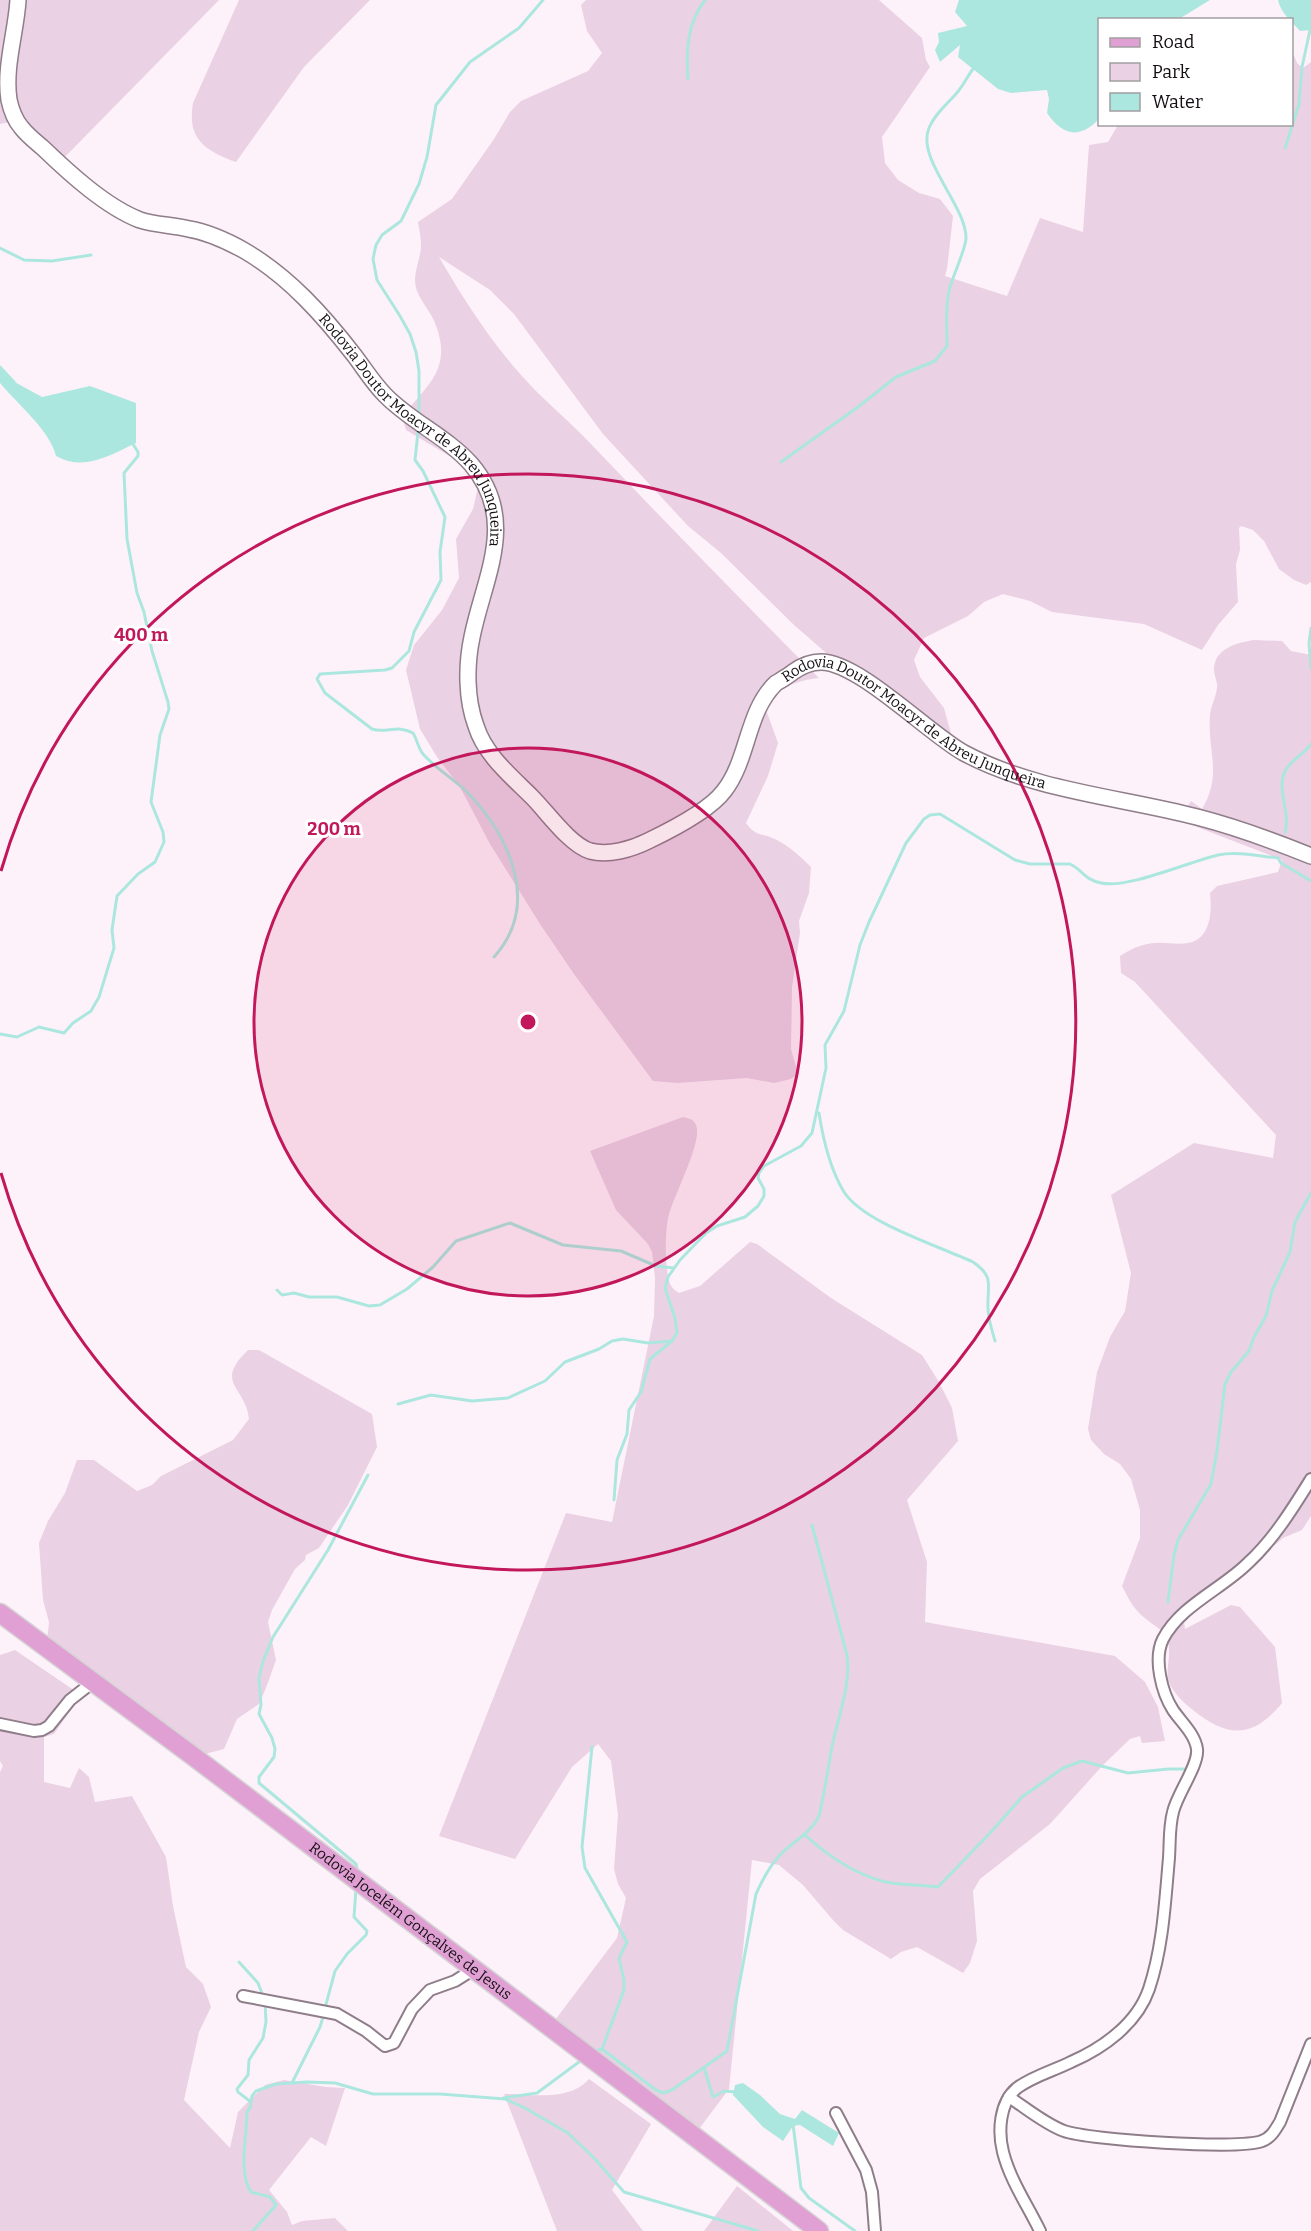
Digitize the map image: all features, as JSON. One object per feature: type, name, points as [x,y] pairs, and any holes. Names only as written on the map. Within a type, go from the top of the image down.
[{"type":"main road","name":"Rodovia Jocelém Gonçalves de Jesus","points":[[0,1613],[819,2231]]},
{"type":"street","name":"Rodovia Doutor Moacyr de Abreu Junqueira","points":[[18,0],[17,24],[8,81],[10,106],[20,127],[90,188],[117,208],[141,220],[196,230],[245,251],[293,286],[322,314],[385,394],[424,428],[451,446],[473,467],[490,498],[496,551],[472,634],[468,661],[470,703],[476,729],[491,755],[572,841],[590,851],[606,852],[632,848],[658,836],[702,810],[722,795],[739,766],[757,711],[776,683],[801,667],[822,662],[847,670],[884,694],[960,751],[1001,770],[1056,785],[1198,817],[1311,856]]},
{"type":"street","points":[[1040,2231],[1012,2179],[1003,2153],[1002,2113],[1017,2088],[1102,2046],[1134,2016],[1148,1992],[1162,1935],[1172,1813],[1183,1785],[1196,1763],[1197,1753],[1190,1734],[1172,1708],[1163,1685],[1160,1667],[1163,1640],[1176,1621],[1248,1564],[1291,1512],[1311,1479]]},
{"type":"street","points":[[0,1724],[34,1731],[42,1730],[50,1726],[70,1700],[93,1682]]},
{"type":"street","points":[[243,1996],[337,2014],[366,2031],[385,2046],[390,2046],[394,2043],[412,2010],[430,1990],[455,1981],[474,1969]]},
{"type":"street","points":[[1010,2097],[1062,2131],[1077,2134],[1165,2142],[1259,2143],[1274,2132],[1311,2044]]},
{"type":"street","points":[[1306,2056],[1311,2071]]},
{"type":"street","points":[[836,2113],[867,2170],[872,2192],[875,2231]]},
{"type":"green space","points":[[0,0],[219,0],[56,166],[11,122],[0,124]]},
{"type":"green space","points":[[239,0],[370,0],[304,67],[236,162],[215,153],[200,142],[193,126],[192,115],[193,103]]},
{"type":"green space","points":[[586,0],[879,0],[922,38],[926,60],[930,67],[882,137],[885,163],[898,180],[919,193],[940,199],[953,216],[945,276],[1007,296],[1040,218],[1083,232],[1089,145],[1108,142],[1117,126],[1293,126],[1293,53],[1297,63],[1303,68],[1311,62],[1311,582],[1306,585],[1294,580],[1279,569],[1264,541],[1253,530],[1241,526],[1239,528],[1240,550],[1236,564],[1238,602],[1218,625],[1202,650],[1144,624],[1052,612],[1030,601],[1003,594],[984,602],[968,616],[924,638],[914,660],[920,677],[944,708],[955,748],[865,689],[839,676],[833,659],[794,625],[721,553],[688,526],[603,434],[514,314],[490,290],[439,257],[483,326],[521,375],[819,678],[788,686],[776,694],[765,707],[778,743],[768,776],[746,823],[756,833],[785,845],[811,867],[809,893],[799,921],[800,933],[792,987],[791,1049],[798,1074],[791,1079],[774,1083],[747,1078],[677,1083],[653,1081],[540,924],[490,844],[460,787],[437,757],[420,729],[406,670],[414,645],[442,610],[459,578],[456,539],[473,509],[478,487],[461,463],[406,430],[402,417],[435,375],[441,352],[435,323],[415,285],[421,245],[418,222],[452,199],[510,112],[521,101],[588,71],[602,53],[587,31],[581,5]]},
{"type":"green space","points":[[1254,640],[1282,641],[1291,651],[1311,655],[1311,1516],[1302,1530],[1283,1538],[1219,1593],[1189,1613],[1184,1621],[1185,1629],[1231,1605],[1240,1607],[1275,1647],[1282,1703],[1261,1723],[1250,1728],[1228,1730],[1205,1719],[1176,1694],[1168,1677],[1169,1645],[1167,1639],[1162,1631],[1138,1612],[1122,1586],[1140,1538],[1140,1510],[1131,1479],[1120,1464],[1104,1454],[1091,1440],[1088,1429],[1097,1372],[1110,1337],[1125,1311],[1131,1273],[1111,1195],[1194,1143],[1273,1158],[1276,1135],[1135,982],[1121,973],[1120,956],[1145,944],[1184,944],[1196,940],[1206,930],[1211,908],[1210,893],[1217,886],[1278,872],[1282,860],[1179,820],[1191,801],[1202,809],[1212,784],[1210,715],[1217,688],[1215,663],[1218,656],[1228,648]]},
{"type":"green space","points":[[683,1117],[694,1122],[697,1131],[692,1155],[670,1210],[667,1225],[666,1265],[669,1282],[673,1288],[679,1293],[700,1286],[750,1242],[757,1244],[831,1298],[922,1355],[952,1408],[958,1441],[907,1500],[927,1562],[925,1622],[1115,1656],[1145,1682],[1158,1707],[1165,1741],[1142,1743],[1140,1736],[1130,1739],[1103,1765],[1050,1824],[980,1879],[973,1891],[977,1941],[970,1963],[963,1973],[917,1947],[901,1952],[891,1959],[843,1930],[803,1885],[779,1865],[752,1860],[729,2089],[699,2129],[549,2028],[617,1938],[626,1898],[618,1884],[614,1869],[618,1815],[611,1761],[598,1744],[572,1767],[515,1859],[439,1836],[566,1513],[612,1522],[654,1316],[655,1278],[652,1252],[648,1244],[616,1210],[590,1151]]},
{"type":"green space","points":[[248,1350],[259,1350],[372,1414],[377,1447],[348,1505],[319,1548],[306,1555],[305,1560],[295,1569],[272,1610],[268,1622],[276,1660],[259,1704],[237,1719],[224,1749],[201,1755],[47,1642],[49,1622],[43,1600],[39,1543],[48,1521],[65,1493],[77,1460],[94,1460],[137,1491],[152,1485],[161,1476],[233,1440],[249,1419],[247,1408],[232,1378],[238,1361]]},
{"type":"green space","points":[[15,1650],[81,1695],[54,1734],[44,1737],[44,1782],[70,1788],[79,1768],[89,1777],[95,1802],[132,1796],[166,1857],[173,1906],[186,1967],[203,1984],[211,2007],[199,2032],[184,2100],[230,2148],[238,2112],[265,2085],[284,2080],[345,2088],[326,2146],[311,2137],[269,2190],[287,2212],[292,2225],[302,2221],[335,2218],[348,2231],[0,2231],[0,1772],[3,1766],[0,1761],[0,1655]]},
{"type":"green space","points":[[589,2079],[651,2124],[612,2190],[643,2231],[557,2231],[504,2094],[560,2094],[581,2086]]},
{"type":"green space","points":[[737,2186],[793,2231],[704,2231]]},
{"type":"water","points":[[959,0],[1210,0],[1181,18],[1098,18],[1098,120],[1092,126],[1078,132],[1065,130],[1047,113],[1049,99],[1047,90],[1011,93],[998,89],[958,57],[960,45],[940,62],[935,50],[939,42],[938,33],[967,26],[955,12]]},
{"type":"water","points":[[1278,0],[1311,0],[1311,30],[1300,31],[1293,23],[1293,18],[1288,18]]},
{"type":"water","points":[[0,367],[11,380],[42,397],[90,386],[136,403],[136,443],[107,457],[87,462],[66,461],[56,456],[53,446],[40,427],[0,383]]},
{"type":"water","points":[[743,2083],[780,2114],[795,2119],[802,2110],[839,2133],[833,2146],[800,2125],[793,2126],[783,2141],[763,2127],[733,2095],[735,2085]]},
{"type":"waterway","points":[[419,414],[419,371],[416,352],[410,334],[377,280],[373,259],[376,245],[382,235],[401,221],[419,184],[427,157],[436,105],[470,62],[519,28],[543,0]]},
{"type":"waterway","points":[[688,79],[687,58],[691,28],[705,0]]},
{"type":"waterway","points":[[1293,123],[1299,104],[1302,67],[1310,30]]},
{"type":"waterway","points":[[781,462],[896,377],[935,361],[947,346],[948,297],[966,238],[958,211],[929,154],[927,140],[929,128],[934,119],[958,92],[973,69]]},
{"type":"waterway","points":[[1285,148],[1292,126]]},
{"type":"waterway","points":[[0,248],[24,260],[52,261],[91,255]]},
{"type":"waterway","points":[[0,367],[14,382]]},
{"type":"waterway","points":[[418,432],[415,460],[423,471],[445,517],[440,552],[441,580],[414,632],[409,651],[392,668],[320,674],[317,679],[325,693],[372,729],[402,729],[413,733],[423,754],[468,793],[496,830],[507,851],[518,894],[516,916],[508,937],[494,957]]},
{"type":"waterway","points":[[0,1034],[17,1037],[39,1027],[64,1033],[73,1023],[91,1011],[99,997],[114,948],[112,930],[117,896],[138,874],[155,862],[164,842],[163,832],[151,802],[160,735],[169,709],[137,593],[127,539],[124,473],[138,456],[131,441]]},
{"type":"waterway","points":[[1311,628],[1309,643],[1311,669]]},
{"type":"waterway","points":[[1285,832],[1286,817],[1282,786],[1285,771],[1311,744]]},
{"type":"waterway","points":[[614,1500],[617,1460],[627,1434],[629,1410],[641,1392],[650,1359],[672,1341],[677,1333],[675,1318],[665,1288],[668,1277],[680,1260],[706,1233],[717,1226],[745,1217],[758,1206],[764,1196],[764,1189],[758,1178],[764,1166],[801,1146],[812,1133],[826,1068],[825,1045],[844,1011],[860,945],[906,843],[924,819],[930,815],[940,814],[1015,860],[1030,864],[1070,864],[1090,879],[1101,883],[1113,884],[1142,879],[1205,858],[1233,854],[1278,858],[1281,863],[1311,881]]},
{"type":"waterway","points":[[819,1113],[831,1164],[844,1192],[854,1203],[885,1224],[973,1262],[984,1272],[988,1282],[988,1308],[995,1341]]},
{"type":"waterway","points":[[1168,1602],[1178,1540],[1211,1484],[1225,1384],[1231,1372],[1249,1351],[1266,1316],[1272,1291],[1290,1252],[1295,1222],[1311,1193]]},
{"type":"waterway","points":[[277,1290],[282,1295],[294,1293],[309,1297],[337,1297],[369,1306],[380,1305],[407,1289],[433,1267],[456,1241],[510,1223],[563,1245],[621,1251],[656,1266],[674,1268]]},
{"type":"waterway","points":[[398,1404],[431,1395],[472,1401],[508,1398],[545,1381],[565,1362],[599,1349],[612,1341],[623,1339],[648,1343],[672,1341]]},
{"type":"waterway","points":[[358,1874],[356,1864],[259,1783],[259,1777],[274,1757],[275,1749],[272,1738],[259,1714],[261,1705],[259,1678],[273,1637],[328,1550],[368,1475]]},
{"type":"waterway","points":[[602,2049],[663,2093],[672,2090],[727,2051],[756,1894],[774,1862],[807,1832],[819,1816],[846,1688],[847,1655],[812,1525]]},
{"type":"waterway","points":[[592,1747],[582,1847],[585,1868],[627,1942],[619,1958],[624,1990],[602,2049],[593,2052]]},
{"type":"waterway","points":[[805,1835],[834,1858],[867,1876],[891,1883],[938,1887],[1022,1797],[1063,1768],[1082,1761],[1128,1773],[1190,1769]]},
{"type":"waterway","points":[[325,2008],[335,1971],[347,1954],[366,1935],[367,1931],[354,1917],[356,1889]]},
{"type":"waterway","points":[[239,1962],[258,1983],[263,1996]]},
{"type":"waterway","points":[[251,2102],[237,2089],[248,2075],[249,2060],[263,2038],[266,2022],[265,2002]]},
{"type":"waterway","points":[[292,2083],[320,2027],[324,2014]]},
{"type":"waterway","points":[[503,2098],[537,2093],[583,2059]]},
{"type":"waterway","points":[[704,2068],[713,2097],[724,2091],[735,2092]]},
{"type":"waterway","points":[[253,2231],[276,2205],[270,2197],[251,2192],[245,2175],[247,2112],[252,2096],[256,2091],[276,2084],[307,2082],[335,2083],[373,2094],[440,2094],[505,2099],[568,2133],[624,2192],[758,2231]]},
{"type":"waterway","points":[[793,2124],[801,2188],[809,2198],[855,2231]]}]
